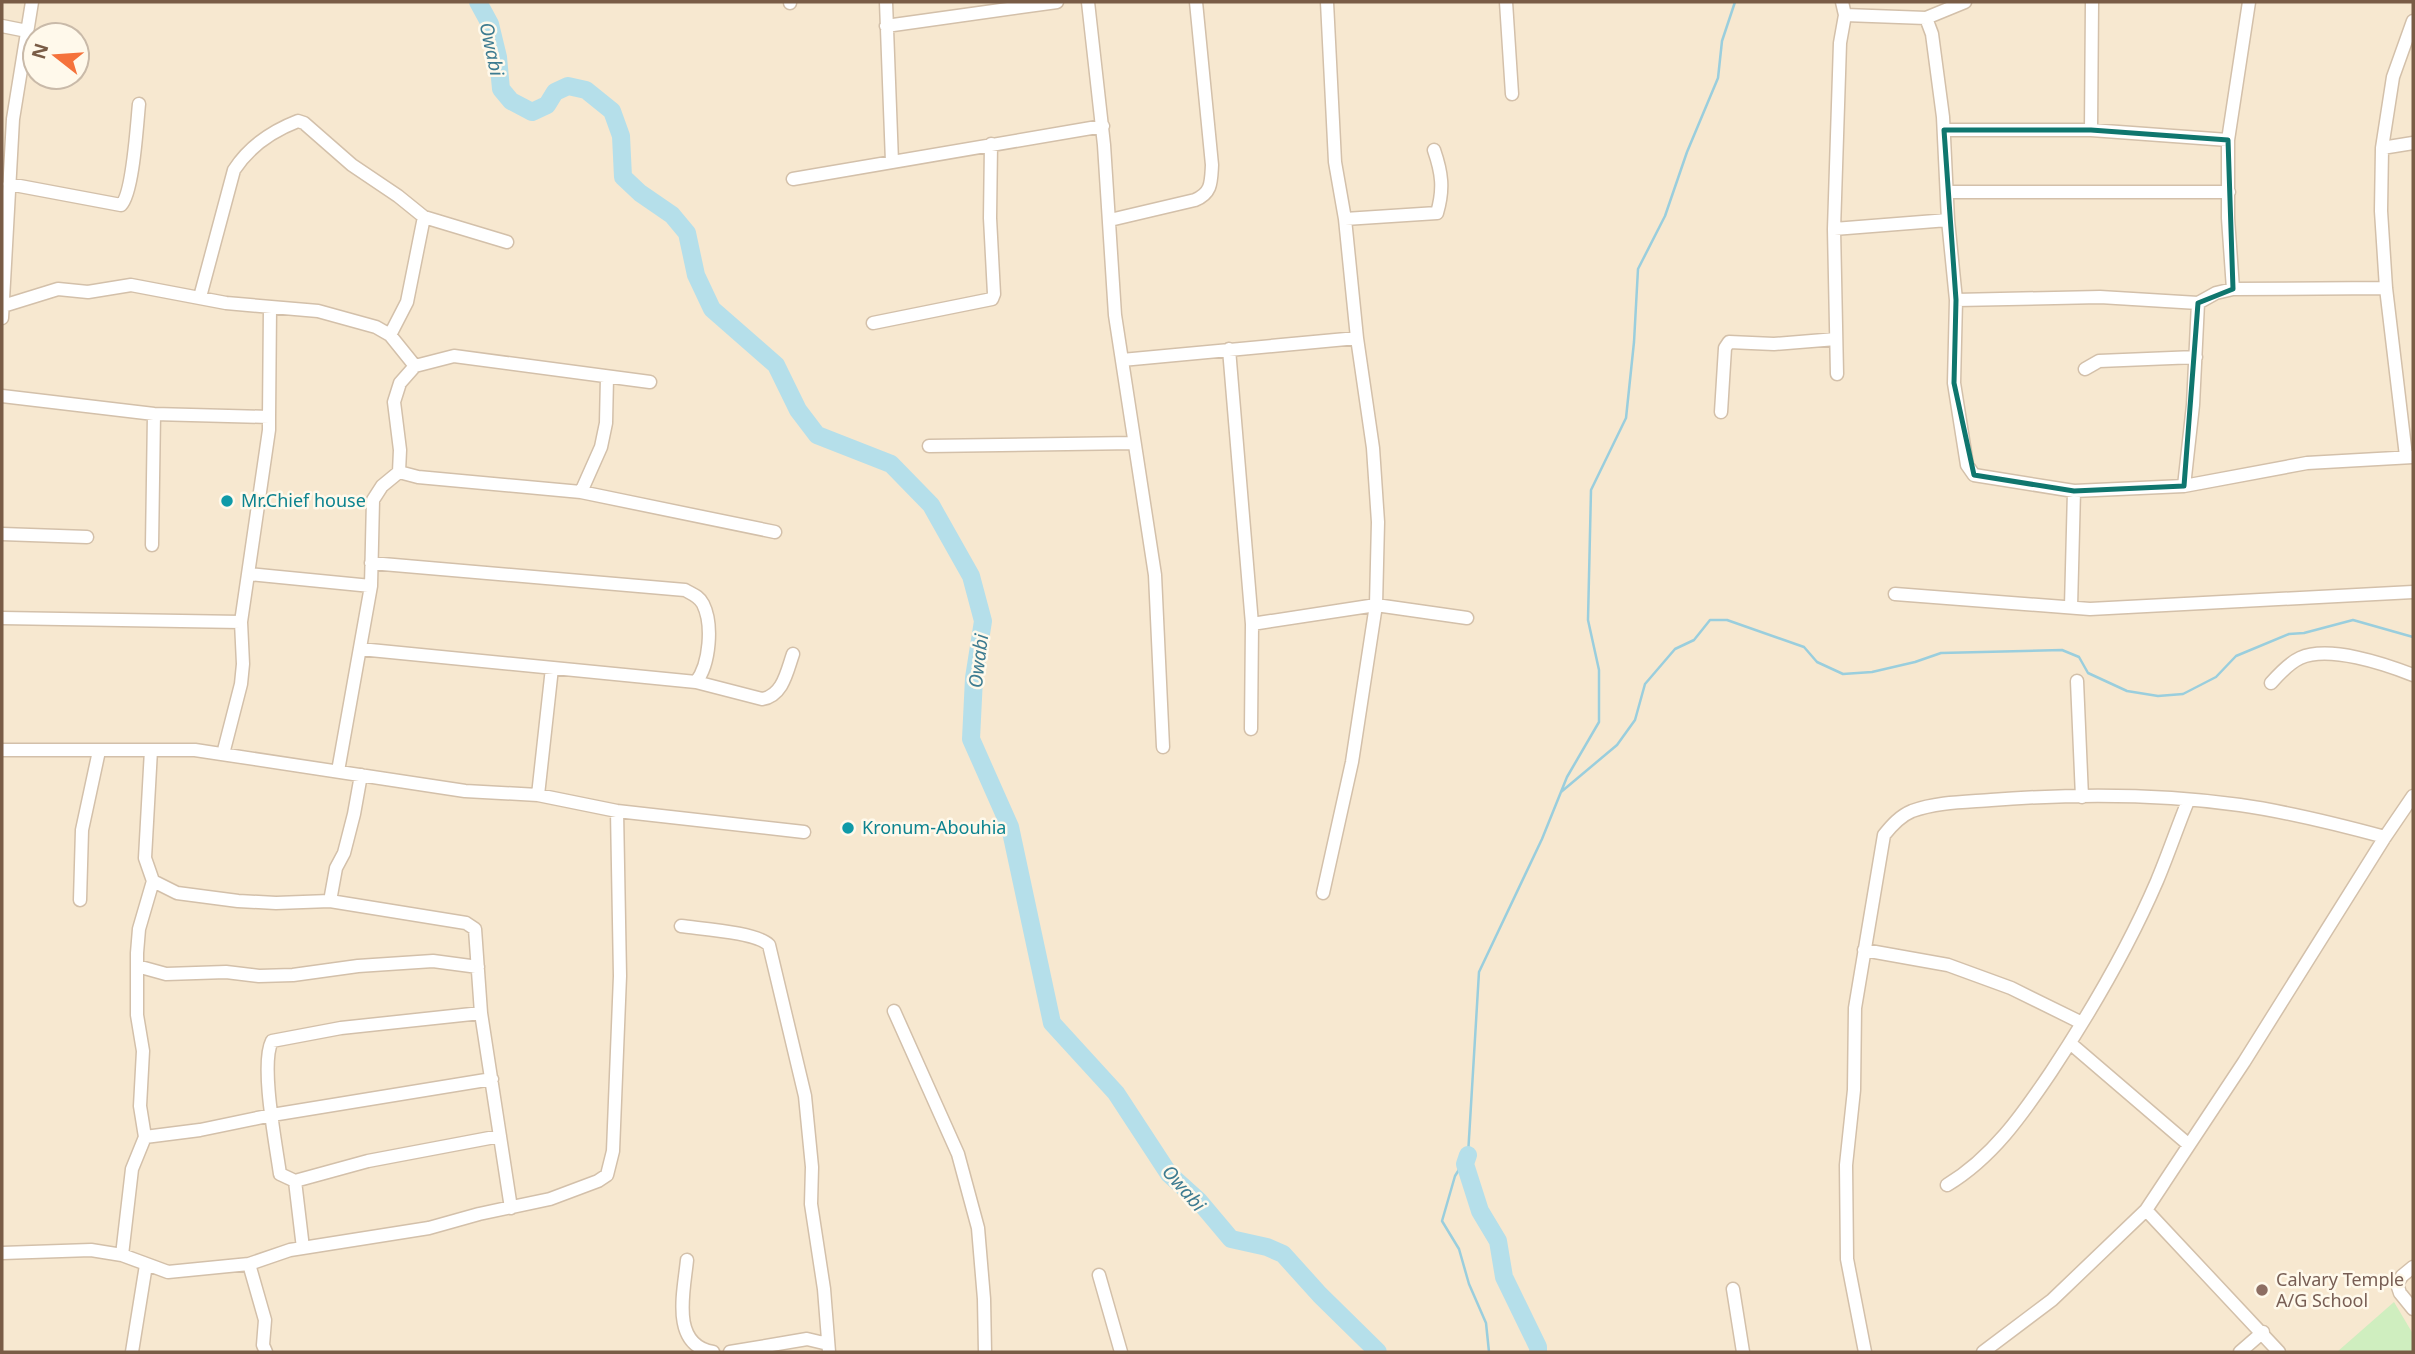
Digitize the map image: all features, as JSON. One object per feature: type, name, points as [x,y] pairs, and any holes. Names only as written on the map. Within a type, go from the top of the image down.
[{"type":"street","points":[[29,21],[32,2]]},
{"type":"street","points":[[886,2],[892,162]]},
{"type":"street","points":[[886,26],[1057,2]]},
{"type":"street","points":[[1088,2],[1103,126],[1115,315],[1155,575],[1163,747]]},
{"type":"street","points":[[1110,220],[1195,200],[1209,190],[1212,165],[1196,2]]},
{"type":"street","points":[[1323,893],[1352,762],[1376,605],[1378,522],[1373,447],[1357,338],[1345,219],[1335,162],[1327,2]]},
{"type":"street","points":[[1506,2],[1511,94]]},
{"type":"street","points":[[1837,374],[1834,229],[1840,43],[1845,15],[1842,2]]},
{"type":"street","points":[[1845,15],[1926,18],[1965,2]]},
{"type":"street","points":[[2091,130],[2092,2]]},
{"type":"street","points":[[2233,289],[2228,141],[2249,2]]},
{"type":"street","points":[[1926,18],[1932,34],[1944,130],[1948,220],[1956,300],[1954,383],[1967,465],[1974,475],[2074,491],[2185,486],[2307,463],[2410,456],[2386,288],[2381,211],[2382,148],[2393,77],[2413,21]]},
{"type":"street","points":[[2,26],[21,30]]},
{"type":"street","points":[[2,318],[3,240],[9,184],[6,155],[21,69]]},
{"type":"street","points":[[9,184],[121,205],[130,185],[139,104]]},
{"type":"street","points":[[200,297],[234,170],[243,156],[260,141],[295,122],[304,123],[352,165],[424,217],[507,242]]},
{"type":"street","points":[[793,178],[1103,126]]},
{"type":"street","points":[[1944,130],[2091,130],[2228,141]]},
{"type":"street","points":[[873,323],[992,299],[991,144]]},
{"type":"street","points":[[2382,148],[2413,144]]},
{"type":"street","points":[[1345,219],[1437,213],[1442,173],[1434,150]]},
{"type":"street","points":[[1947,192],[2228,192]]},
{"type":"street","points":[[390,335],[407,302],[424,217]]},
{"type":"street","points":[[1834,229],[1948,220]]},
{"type":"street","points":[[3,306],[58,289],[88,292],[131,285],[226,303],[318,311],[363,322],[390,335],[415,366]]},
{"type":"street","points":[[1956,300],[2100,297],[2198,303],[2216,293],[2233,289],[2386,288]]},
{"type":"street","points":[[2185,486],[2198,303]]},
{"type":"street","points":[[223,754],[242,674],[241,622],[269,430],[270,308]]},
{"type":"street","points":[[1122,360],[1357,338]]},
{"type":"street","points":[[1721,412],[1725,348],[1729,342],[1774,344],[1836,339]]},
{"type":"street","points":[[1229,349],[1252,624],[1251,729]]},
{"type":"street","points":[[338,771],[371,586],[373,500],[382,486],[399,472],[400,450],[394,402],[400,383],[415,366],[454,356],[650,382]]},
{"type":"street","points":[[2085,369],[2099,361],[2196,357]]},
{"type":"street","points":[[581,492],[601,447],[606,423],[607,377]]},
{"type":"street","points":[[2,396],[154,414],[269,416]]},
{"type":"street","points":[[152,545],[154,414]]},
{"type":"street","points":[[929,446],[1134,443]]},
{"type":"street","points":[[399,472],[418,477],[581,492],[775,532]]},
{"type":"street","points":[[2071,607],[2074,491]]},
{"type":"street","points":[[2,534],[87,537]]},
{"type":"street","points":[[371,563],[685,590],[697,596],[704,605],[708,626],[706,657],[696,682]]},
{"type":"street","points":[[249,574],[371,586]]},
{"type":"street","points":[[1895,594],[2090,609],[2413,592]]},
{"type":"street","points":[[1252,624],[1376,605],[1467,618]]},
{"type":"street","points":[[2,618],[241,622]]},
{"type":"street","points":[[360,649],[696,682],[762,699],[779,690],[793,653]]},
{"type":"street","points":[[2271,683],[2299,658],[2328,653],[2357,658],[2413,675]]},
{"type":"street","points":[[538,795],[552,668]]},
{"type":"street","points":[[2077,681],[2082,797]]},
{"type":"street","points":[[2,750],[185,749],[465,791],[538,795],[617,811],[804,832]]},
{"type":"street","points":[[122,1255],[132,1169],[145,1137],[140,1105],[143,1051],[137,1016],[137,967],[139,929],[153,881],[145,858],[151,750]]},
{"type":"street","points":[[80,900],[82,830],[99,751]]},
{"type":"street","points":[[330,901],[336,868],[344,853],[354,814],[361,775]]},
{"type":"street","points":[[1983,1352],[2052,1300],[2146,1210],[2244,1062],[2413,796]]},
{"type":"street","points":[[1865,1352],[1847,1259],[1846,1176],[1854,1090],[1855,1008],[1884,835],[1895,821],[1912,812],[1945,804],[2036,797],[2128,797],[2269,810],[2385,837]]},
{"type":"street","points":[[1947,1185],[1965,1175],[2014,1126],[2070,1043],[2157,882],[2188,801]]},
{"type":"street","points":[[2,1253],[91,1250],[122,1255],[168,1272],[249,1264],[290,1250],[429,1228],[550,1199],[607,1175],[614,1151],[620,976],[617,811]]},
{"type":"street","points":[[153,881],[177,893],[276,903],[330,901],[473,925],[481,1013],[511,1208]]},
{"type":"street","points":[[681,926],[745,936],[769,945],[805,1097],[812,1167],[811,1204],[824,1289],[828,1348],[807,1339],[730,1352]]},
{"type":"street","points":[[1864,950],[1948,965],[2011,988],[2082,1023]]},
{"type":"street","points":[[137,967],[166,974],[226,972],[259,976],[433,961],[478,967]]},
{"type":"street","points":[[894,1010],[958,1154],[978,1228],[985,1352]]},
{"type":"street","points":[[481,1013],[341,1028],[272,1041],[268,1047],[268,1068],[280,1174],[295,1181],[368,1161],[500,1136]]},
{"type":"street","points":[[2070,1043],[2189,1145]]},
{"type":"street","points":[[145,1137],[200,1130],[272,1115],[492,1079]]},
{"type":"street","points":[[295,1181],[303,1248]]},
{"type":"street","points":[[2146,1210],[2279,1352]]},
{"type":"street","points":[[687,1260],[682,1318],[688,1338],[702,1350],[713,1352]]},
{"type":"street","points":[[249,1264],[265,1320],[266,1352]]},
{"type":"street","points":[[132,1352],[146,1265]]},
{"type":"street","points":[[2413,1267],[2397,1284],[2400,1293],[2413,1309]]},
{"type":"street","points":[[1099,1275],[1121,1352]]},
{"type":"street","points":[[1733,1289],[1743,1352]]},
{"type":"street","points":[[2240,1352],[2263,1332]]},
{"type":"highlighted area","points":[[1944,130],[2091,130],[2228,140],[2233,289],[2198,303],[2184,486],[2074,491],[1974,475],[1954,383],[1956,300]]},
{"type":"shaded area","points":[[2,2],[2413,2],[2413,1352],[2,1352]]},
{"type":"green space","points":[[2394,1302],[2413,1334],[2413,1352],[2337,1352]]},
{"type":"waterway","name":"Owabi","points":[[478,2],[490,24],[498,57],[501,89],[511,101],[532,112],[547,105],[555,92],[568,86],[586,90],[612,111],[621,136],[623,177],[640,193],[672,215],[687,233],[696,275],[712,309],[776,365],[798,410],[817,435],[891,464],[931,505],[971,576],[983,621],[974,678],[971,739],[1010,827],[1052,1023],[1116,1093],[1169,1174],[1199,1201],[1231,1239],[1267,1247],[1283,1254],[1378,1352]]},
{"type":"waterway","points":[[1489,1352],[1486,1323],[1469,1284],[1459,1249],[1442,1221],[1455,1176],[1468,1155],[1479,972],[1542,839],[1567,777],[1599,722],[1599,670],[1588,620],[1591,490],[1626,418],[1638,269],[1665,216],[1687,152],[1718,78],[1722,41],[1735,2]]},
{"type":"waterway","points":[[1561,792],[1617,745],[1635,720],[1645,684],[1675,649],[1694,640],[1710,620],[1727,620],[1804,647],[1817,662],[1843,674],[1872,672],[1941,653],[2062,650],[2079,657],[2088,673],[2127,691],[2158,696],[2183,694],[2216,677],[2236,656],[2289,634],[2304,633],[2353,620],[2413,637]]},
{"type":"waterway","points":[[1468,1155],[1465,1164],[1480,1211],[1498,1241],[1504,1277],[1538,1352]]},
{"type":"place","name":"Mr.Chief house","points":[[227,501]]},
{"type":"place","name":"Kronum-Abouhia","points":[[848,828]]},
{"type":"place","name":"Calvary Temple A/G School","points":[[2262,1290]]}]
